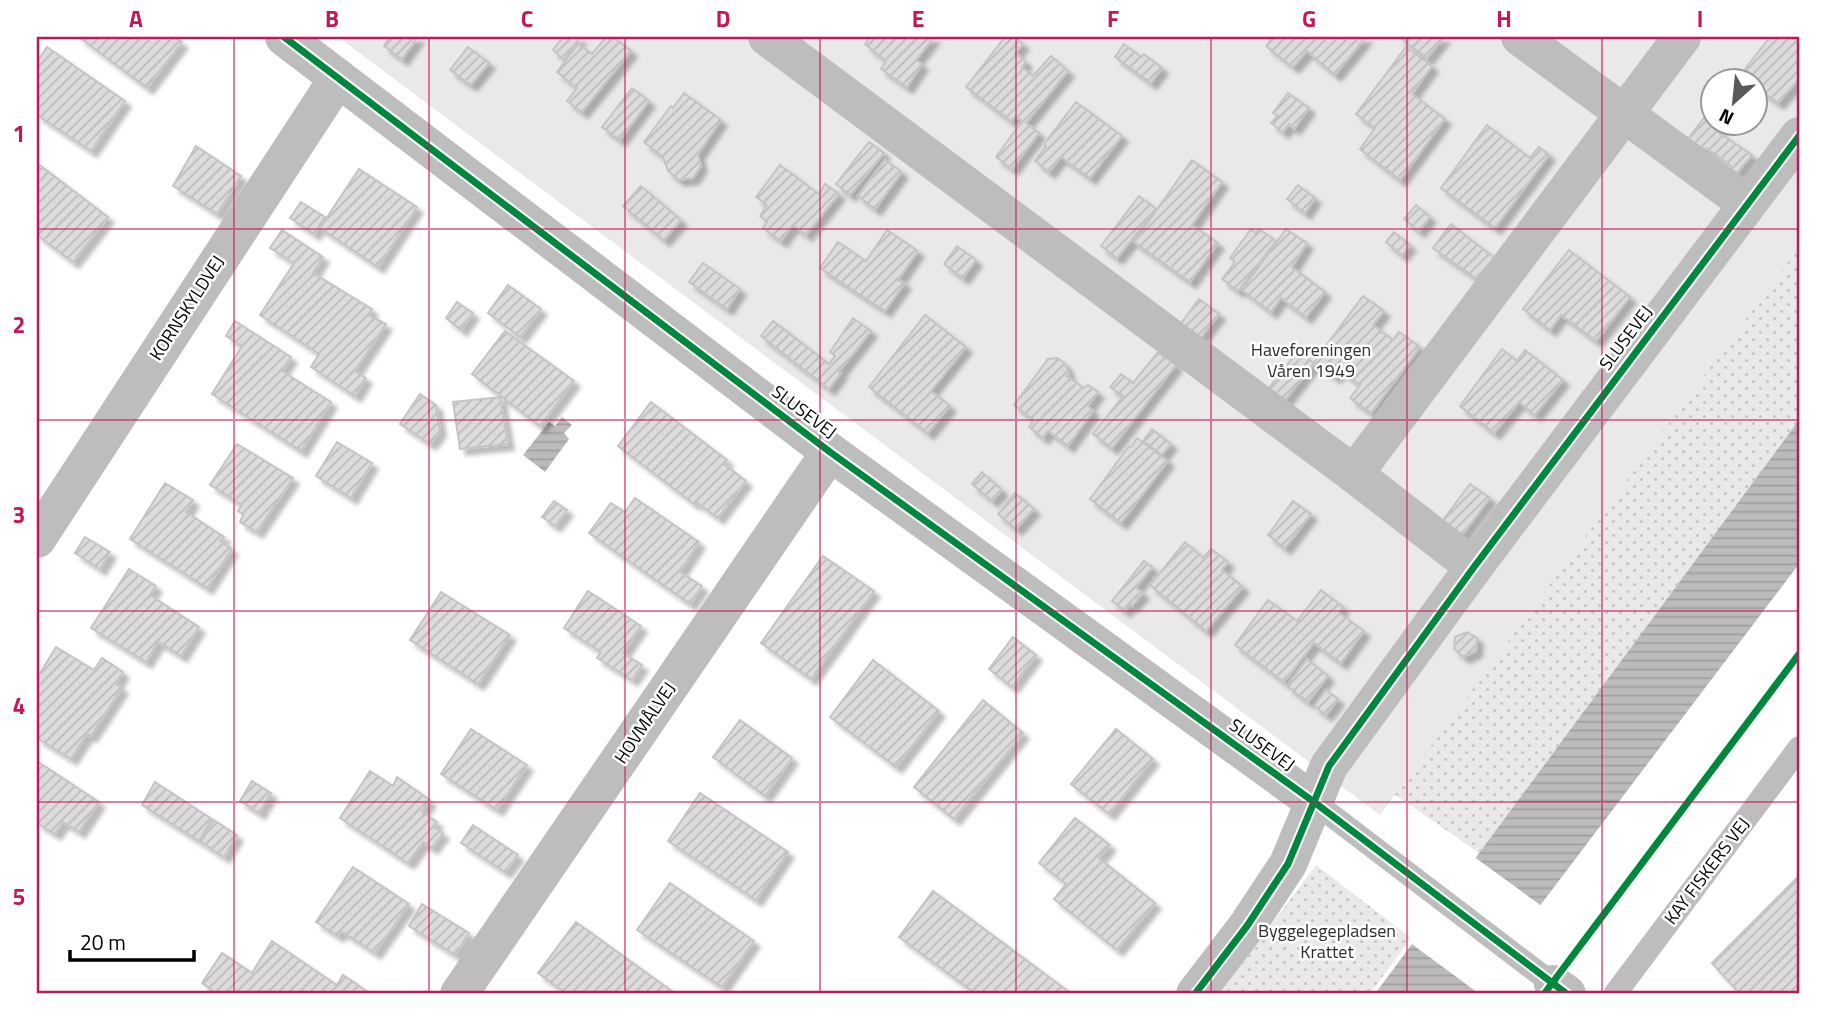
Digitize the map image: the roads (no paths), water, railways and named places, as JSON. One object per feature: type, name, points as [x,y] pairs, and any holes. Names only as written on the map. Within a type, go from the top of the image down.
[{"type":"street","name":"SLUSEVEJ","points":[[284,37],[831,452],[1314,802]]},
{"type":"street","points":[[766,37],[1354,474],[1474,567]]},
{"type":"street","points":[[1520,37],[1747,204]]},
{"type":"street","points":[[1354,474],[1682,37]]},
{"type":"street","name":"KORNSKYLDVEJ","points":[[37,539],[338,78]]},
{"type":"street","name":"SLUSEVEJ","points":[[1195,994],[1247,926],[1288,864],[1329,766],[1474,567],[1799,136]]},
{"type":"street","name":"HOVMÅLVEJ","points":[[459,994],[831,452]]},
{"type":"lane","name":"KAY FISKERS VEJ","points":[[1615,994],[1799,748]]},
{"type":"lane","points":[[1314,802],[1550,982]]},
{"type":"park label","name":"Haveforeningen Våren 1949","points":[[1311,360]]},
{"type":"park label","name":"Byggelegepladsen Krattet","points":[[1327,941]]}]
